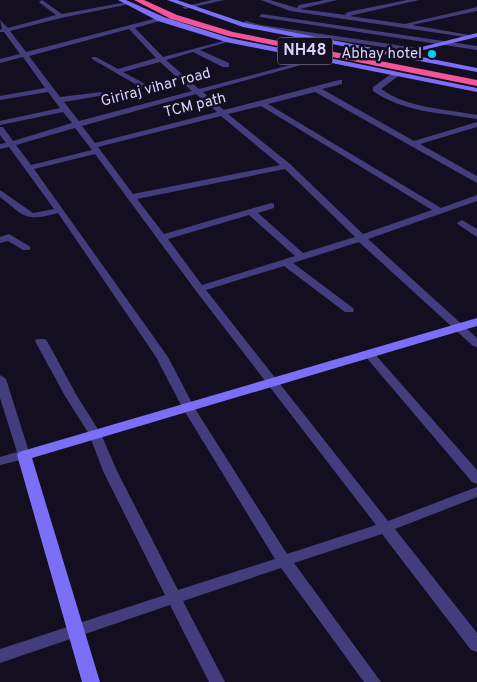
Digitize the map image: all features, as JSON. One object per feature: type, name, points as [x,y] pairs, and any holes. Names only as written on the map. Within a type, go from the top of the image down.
[{"type":"highway","name":"NH48","points":[[138,0],[178,18],[238,36],[477,83]]},
{"type":"highway","name":"NH48","points":[[152,0],[202,20],[263,36],[477,76]]},
{"type":"street","points":[[170,0],[244,24],[477,70]]},
{"type":"street","points":[[185,6],[221,0]]},
{"type":"street","points":[[264,0],[290,9],[474,36]]},
{"type":"street","points":[[290,9],[334,0]]},
{"type":"street","points":[[339,16],[416,0]]},
{"type":"street","points":[[42,2],[61,16]]},
{"type":"street","points":[[4,31],[124,2],[161,20],[228,40],[477,90]]},
{"type":"street","points":[[244,24],[280,7]]},
{"type":"street","points":[[401,25],[477,8]]},
{"type":"street","points":[[262,16],[477,48]]},
{"type":"street","points":[[0,61],[161,20]]},
{"type":"street","points":[[0,22],[4,31],[60,100],[200,289],[477,645]]},
{"type":"street","points":[[244,24],[417,50]]},
{"type":"street","points":[[131,28],[161,59],[222,113],[287,166],[361,238],[477,344]]},
{"type":"street","points":[[394,55],[474,36]]},
{"type":"street","points":[[119,71],[228,40]]},
{"type":"street","points":[[193,50],[226,65]]},
{"type":"street","points":[[94,58],[142,86]]},
{"type":"street","name":"Giriraj vihar road","points":[[6,145],[320,59]]},
{"type":"street","points":[[398,74],[376,89],[383,96],[398,101],[477,118]]},
{"type":"street","name":"TCM path","points":[[28,168],[339,82]]},
{"type":"street","points":[[316,88],[412,144],[474,177]]},
{"type":"street","points":[[0,98],[51,89]]},
{"type":"street","points":[[60,100],[98,94]]},
{"type":"street","points":[[262,103],[384,179],[440,211]]},
{"type":"street","points":[[0,123],[66,109]]},
{"type":"street","points":[[412,144],[477,124]]},
{"type":"street","points":[[0,129],[6,145],[28,168],[60,210],[162,357],[188,407],[283,560],[373,682]]},
{"type":"street","points":[[132,196],[287,166]]},
{"type":"street","points":[[0,193],[30,215],[36,216],[60,210]]},
{"type":"street","points":[[200,289],[361,238],[477,198]]},
{"type":"street","points":[[162,238],[271,206]]},
{"type":"street","points":[[251,212],[302,257]]},
{"type":"street","points":[[462,223],[477,234]]},
{"type":"street","points":[[0,240],[9,237],[26,248]]},
{"type":"street","points":[[286,262],[349,310]]},
{"type":"street","points":[[0,461],[477,322]]},
{"type":"street","points":[[41,341],[71,396],[95,434],[110,471],[217,682]]},
{"type":"street","points":[[369,354],[477,479]]},
{"type":"street","points":[[0,379],[91,682]]},
{"type":"street","points":[[0,656],[76,629],[386,527],[477,492]]},
{"type":"place","name":"Abhay hotel","points":[[432,54]]}]
